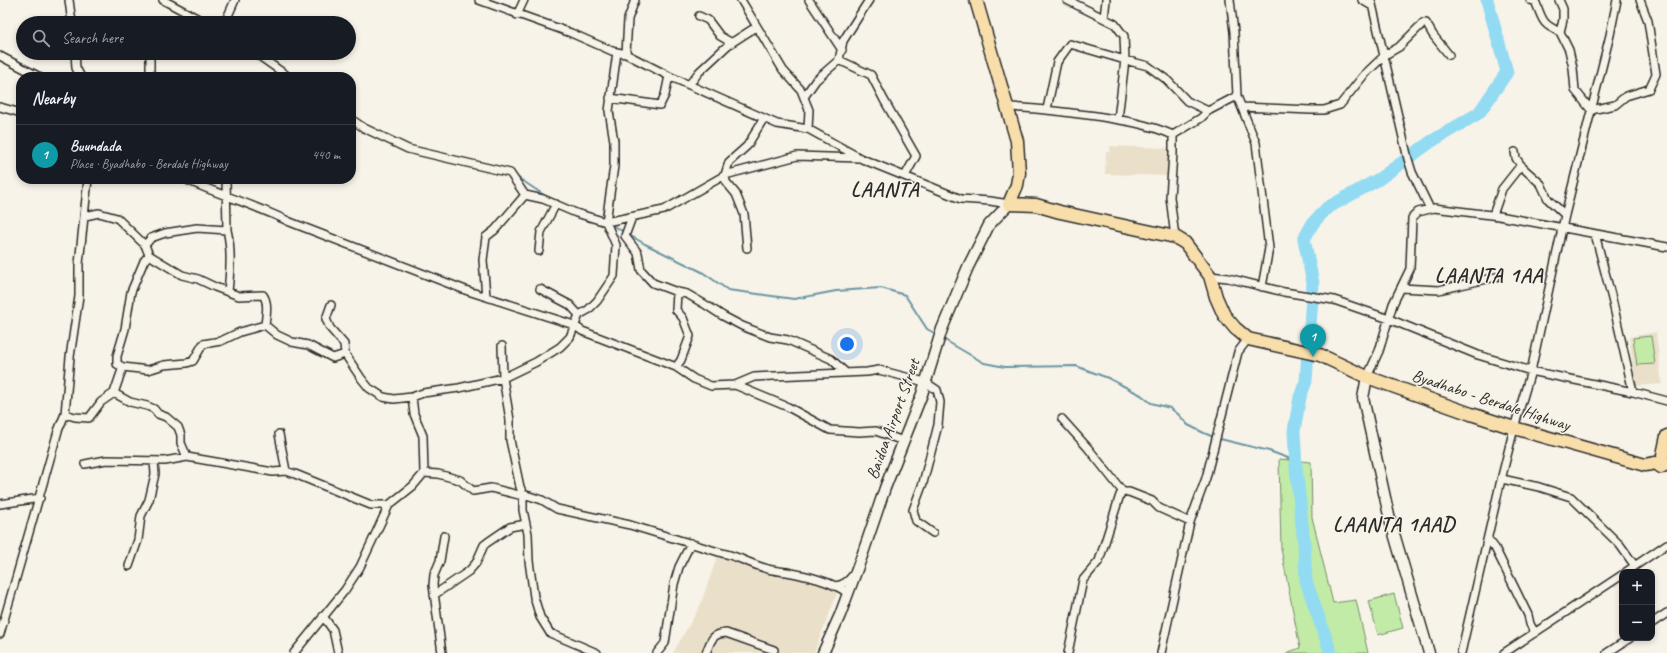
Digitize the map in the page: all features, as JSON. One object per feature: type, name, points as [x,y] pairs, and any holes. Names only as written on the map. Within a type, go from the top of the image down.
[{"type":"main road","points":[[976,0],[1017,141],[1019,173],[1017,185],[1009,204],[1036,205],[1098,221],[1175,237],[1185,244],[1210,276],[1216,297],[1224,315],[1235,328],[1248,339]]},
{"type":"main road","name":"Byadhabo - Berdale Highway","points":[[1248,339],[1320,355],[1367,377],[1514,428],[1645,465],[1664,462]]},
{"type":"main road","points":[[1664,462],[1667,436]]},
{"type":"street","points":[[69,0],[71,16]]},
{"type":"street","points":[[163,0],[193,16]]},
{"type":"street","points":[[228,16],[235,0]]},
{"type":"street","points":[[479,0],[517,15],[571,33],[617,52],[626,54],[669,76],[777,124],[808,129],[862,159],[961,199],[1009,204]]},
{"type":"street","points":[[517,15],[524,0]]},
{"type":"street","points":[[626,54],[628,18],[635,0]]},
{"type":"street","points":[[741,0],[783,70],[801,90],[810,110],[808,129]]},
{"type":"street","points":[[809,0],[842,50]]},
{"type":"street","points":[[804,97],[816,80],[839,60],[843,41],[869,0]]},
{"type":"street","points":[[1067,0],[1115,24],[1124,36],[1125,60],[1118,119]]},
{"type":"street","points":[[1104,18],[1106,0]]},
{"type":"street","points":[[1230,0],[1234,32],[1237,96],[1256,143],[1269,248],[1262,287]]},
{"type":"street","points":[[1362,0],[1372,3],[1408,159],[1412,172],[1430,209]]},
{"type":"street","points":[[1530,0],[1535,1],[1542,20],[1550,27],[1560,32],[1569,50],[1573,68],[1575,90],[1591,110]]},
{"type":"street","points":[[1559,0],[1563,9],[1563,20],[1560,32]]},
{"type":"street","points":[[1461,653],[1514,428],[1531,371],[1562,227],[1610,35],[1617,0]]},
{"type":"street","points":[[1591,110],[1615,105],[1626,96],[1649,89],[1656,74],[1648,21],[1640,0]]},
{"type":"street","points":[[699,16],[708,20],[720,36],[732,43]]},
{"type":"street","points":[[1242,107],[1324,110],[1340,105],[1364,75],[1385,55],[1399,47],[1423,23],[1426,23],[1433,35],[1449,55]]},
{"type":"street","points":[[689,85],[699,72],[732,43],[756,27]]},
{"type":"street","points":[[1047,109],[1057,62],[1070,44],[1148,66],[1168,80],[1186,101],[1208,111]]},
{"type":"street","points":[[330,305],[326,319],[330,328],[344,344],[345,354],[361,378],[370,388],[379,394],[394,400],[503,378],[536,362],[560,347],[570,337],[579,316],[597,301],[614,276],[616,245],[606,222],[614,166],[614,141],[609,111],[617,52]]},
{"type":"street","points":[[0,56],[30,72]]},
{"type":"street","points":[[75,60],[76,68],[78,72]]},
{"type":"street","points":[[150,60],[150,72]]},
{"type":"street","points":[[265,60],[282,72]]},
{"type":"street","points":[[839,60],[871,75],[916,156],[905,176]]},
{"type":"street","points":[[610,98],[660,105],[665,95],[669,76]]},
{"type":"street","points":[[1173,135],[1201,118],[1208,111],[1237,96]]},
{"type":"street","points":[[0,107],[16,112]]},
{"type":"street","points":[[1007,107],[1047,109],[1118,119],[1157,127],[1173,135]]},
{"type":"street","points":[[747,248],[744,214],[736,194],[726,182],[725,175],[729,162],[747,146],[764,118]]},
{"type":"street","points":[[356,122],[364,128],[408,149],[510,173],[525,194],[556,204],[576,213],[606,222],[664,210],[725,175],[797,156],[862,159]]},
{"type":"street","points":[[1173,135],[1170,197],[1175,237]]},
{"type":"street","points":[[1515,152],[1516,158],[1521,165],[1541,184],[1548,199],[1565,215]]},
{"type":"street","points":[[1493,215],[1502,189],[1521,165]]},
{"type":"street","points":[[0,634],[58,431],[65,414],[69,365],[79,296],[79,264],[88,184]]},
{"type":"street","points":[[197,184],[267,210],[290,222],[486,296],[574,325],[582,331],[676,367],[694,379],[711,386],[735,384],[754,377],[867,372],[879,370],[925,382],[937,390],[940,402],[938,425],[923,484],[913,510],[916,521],[933,533]]},
{"type":"street","points":[[226,184],[227,230],[230,255],[228,292]]},
{"type":"street","points":[[486,296],[483,260],[486,237],[495,230],[525,194]]},
{"type":"street","points":[[539,251],[541,232],[556,204]]},
{"type":"street","name":"Baidoa Airport Street","points":[[823,653],[848,594],[885,488],[922,394],[942,329],[968,267],[989,225],[1009,204]]},
{"type":"street","points":[[1429,653],[1390,520],[1363,398],[1367,377],[1379,351],[1389,319],[1410,269],[1412,218],[1418,212],[1434,208],[1493,215],[1667,247]]},
{"type":"street","points":[[85,216],[99,214],[117,218],[145,245],[149,255],[182,275],[206,282],[239,296],[263,295],[266,299],[267,311],[265,325]]},
{"type":"street","points":[[616,245],[625,236],[632,217]]},
{"type":"street","points":[[145,245],[151,238],[165,233],[197,228],[227,230]]},
{"type":"street","points":[[1595,234],[1612,299],[1633,392]]},
{"type":"street","points":[[625,236],[638,253],[642,270],[653,283],[687,294],[723,316],[770,338],[788,340],[831,359],[844,372]]},
{"type":"street","points":[[149,255],[144,261],[131,292],[125,329],[117,356],[117,364],[124,368],[148,370],[164,365],[187,363],[193,360],[203,344],[222,342],[240,332],[265,325]]},
{"type":"street","points":[[1210,276],[1228,278],[1284,292],[1334,300],[1389,319],[1478,355],[1531,371],[1633,392],[1667,401]]},
{"type":"street","points":[[1401,288],[1439,290],[1496,277]]},
{"type":"street","points":[[540,289],[570,305],[579,316]]},
{"type":"street","points":[[676,367],[681,360],[690,336],[683,318],[676,310],[677,292]]},
{"type":"street","points":[[265,325],[277,335],[287,340],[308,346],[324,355],[333,358],[345,354]]},
{"type":"street","points":[[1161,653],[1190,522],[1206,478],[1238,352],[1248,339]]},
{"type":"street","points":[[502,346],[503,378],[510,420],[510,440],[520,487],[523,494],[523,510],[536,607],[550,634],[597,653]]},
{"type":"street","points":[[65,414],[75,417],[89,418],[101,402],[114,393],[124,368]]},
{"type":"street","points":[[735,384],[788,407],[830,430],[859,432],[876,431],[903,441]]},
{"type":"street","points":[[114,393],[130,402],[154,409],[158,414],[166,417],[178,428],[181,435],[181,443],[187,457]]},
{"type":"street","points":[[294,653],[345,590],[360,567],[389,505],[414,486],[424,473],[423,436],[414,414],[412,397]]},
{"type":"street","points":[[1062,419],[1088,448],[1123,492]]},
{"type":"street","points":[[279,434],[286,471]]},
{"type":"street","points":[[85,464],[106,460],[165,461],[187,457],[273,472],[286,471],[314,480],[332,490],[350,495],[371,505],[389,505]]},
{"type":"street","points":[[129,566],[138,540],[142,516],[149,500],[155,474],[154,461]]},
{"type":"street","points":[[424,473],[438,474],[460,480],[473,491],[491,488],[519,495],[523,494],[542,500],[558,508],[630,525],[722,553],[734,555],[746,562],[769,569],[827,582],[848,594]]},
{"type":"street","points":[[1502,479],[1539,487],[1571,497],[1620,545],[1635,566]]},
{"type":"street","points":[[1068,653],[1083,580],[1099,561],[1120,494],[1123,492],[1129,492],[1152,501],[1159,508],[1190,522]]},
{"type":"street","points":[[0,504],[40,498]]},
{"type":"street","points":[[434,595],[469,571],[476,563],[484,545],[510,526],[526,524]]},
{"type":"street","points":[[442,653],[434,595],[434,575],[440,561],[444,536]]},
{"type":"street","points":[[1488,539],[1499,555],[1535,633]]},
{"type":"street","points":[[657,653],[665,643],[674,584],[679,567],[691,543]]},
{"type":"street","points":[[1630,569],[1667,544]]},
{"type":"street","points":[[835,586],[847,582],[857,569]]},
{"type":"street","points":[[1504,653],[1619,577]]},
{"type":"street","points":[[1655,621],[1667,613]]},
{"type":"street","points":[[323,616],[333,630],[338,653]]},
{"type":"street","points":[[706,653],[713,636],[719,633],[726,633],[774,650]]},
{"type":"street","points":[[1607,653],[1625,641]]},
{"type":"shaded area","points":[[1110,146],[1169,148],[1168,176],[1105,174],[1106,152],[1110,152]]},
{"type":"shaded area","points":[[1656,332],[1662,384],[1636,386],[1629,337]]},
{"type":"shaded area","points":[[718,554],[733,558],[740,563],[787,576],[791,575],[838,591],[814,653],[673,653],[700,606]]},
{"type":"green space","points":[[1651,336],[1655,364],[1637,365],[1633,338]]},
{"type":"green space","points":[[1279,459],[1311,462],[1312,517],[1333,603],[1356,600],[1368,653],[1286,653],[1300,648],[1281,549]]},
{"type":"green space","points":[[1394,594],[1403,628],[1378,635],[1369,601]]},
{"type":"waterway","points":[[1331,653],[1306,581],[1304,543],[1296,467],[1294,431],[1300,397],[1306,381],[1313,283],[1304,239],[1313,223],[1327,208],[1379,179],[1432,141],[1479,113],[1507,72],[1487,0]]},
{"type":"waterway","points":[[514,175],[544,195],[567,206]]},
{"type":"waterway","points":[[610,224],[645,244],[702,272],[728,290],[794,299],[836,291],[881,288],[905,295],[927,329],[936,334]]},
{"type":"waterway","points":[[943,339],[984,363],[1005,367],[1076,366],[1108,378],[1141,395],[1151,403],[1170,408],[1188,425],[1204,433],[1216,438],[1269,451],[1288,458],[1296,467]]},
{"type":"place","name":"Buundada","points":[[1313,357]]},
{"type":"district","name":"LAANTA","points":[[885,189]]},
{"type":"district","name":"LAANTA 1AA","points":[[1489,275]]},
{"type":"district","name":"LAANTA 1AAD","points":[[1394,524]]}]
